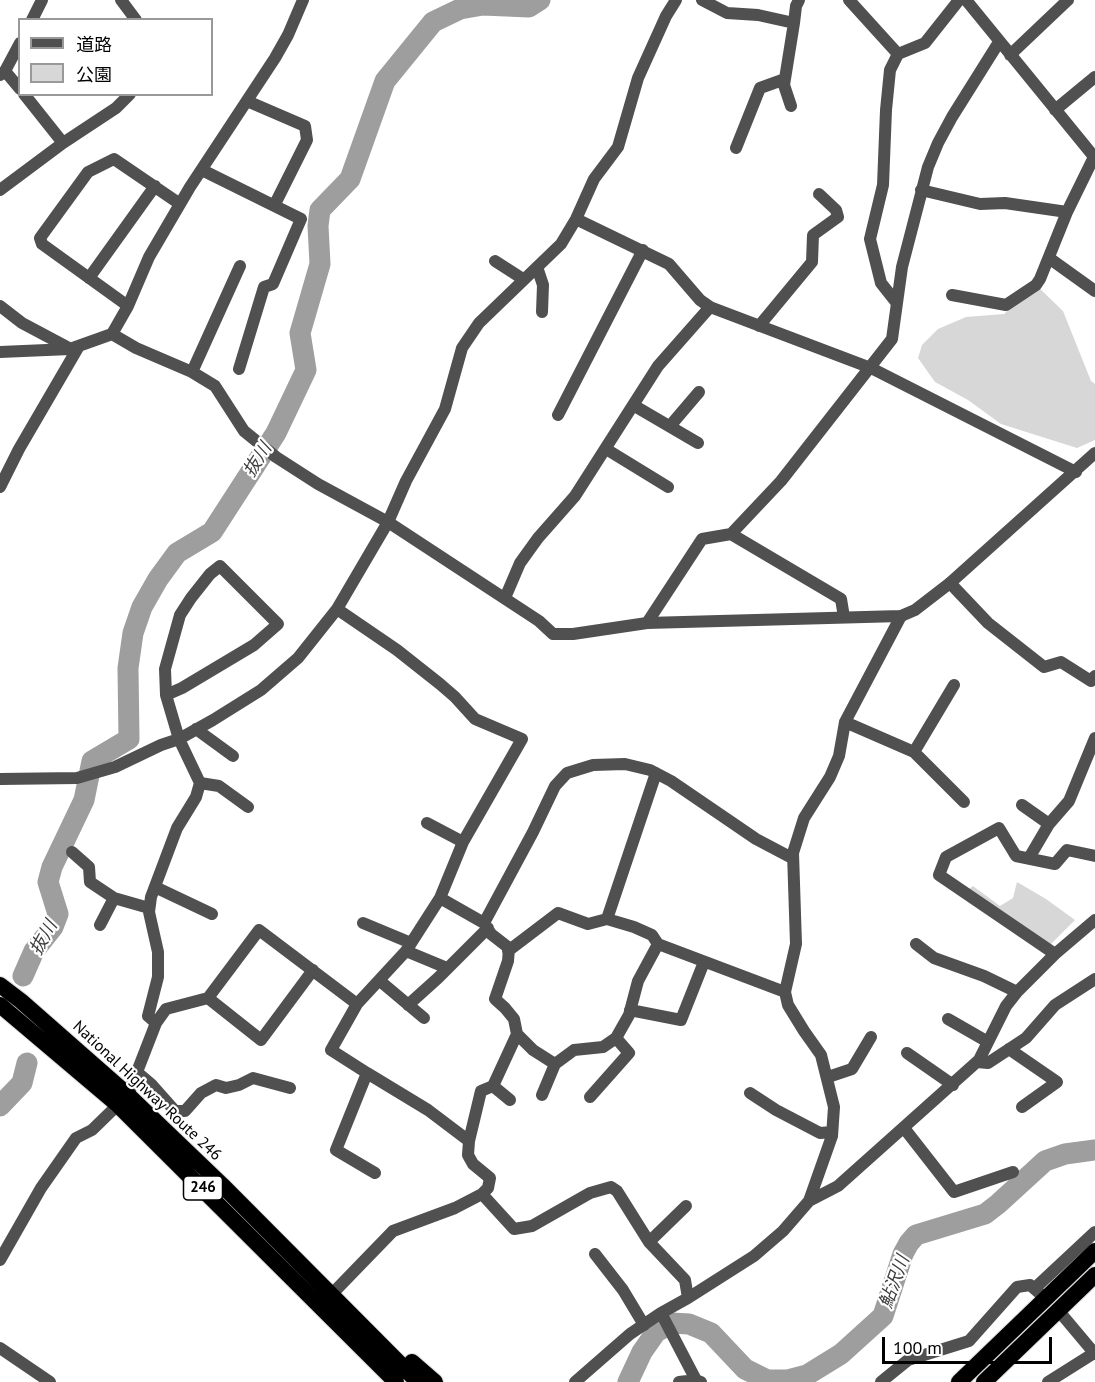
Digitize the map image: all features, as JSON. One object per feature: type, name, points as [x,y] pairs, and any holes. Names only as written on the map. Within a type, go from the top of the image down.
[{"type":"highway","name":"National Highway Route 246","points":[[0,985],[21,1001],[123,1100],[348,1324],[418,1382]]},
{"type":"highway","name":"National Highway Route 246","points":[[0,1005],[123,1100],[331,1295],[348,1324],[396,1382]]},
{"type":"highway","points":[[959,1382],[1040,1293],[1095,1251]]},
{"type":"highway","points":[[984,1382],[1095,1275]]},
{"type":"highway","name":"246","points":[[348,1324],[369,1369],[381,1382]]},
{"type":"highway","name":"246","points":[[348,1324],[398,1350],[435,1382]]},
{"type":"street","points":[[33,18],[42,0]]},
{"type":"street","points":[[121,0],[134,18]]},
{"type":"street","points":[[0,352],[74,347],[112,334],[128,306],[149,257],[180,204],[288,35],[303,0]]},
{"type":"street","points":[[0,779],[77,778],[115,767],[179,739],[196,729],[261,690],[298,658],[336,609],[388,522],[406,481],[446,409],[462,348],[479,322],[561,244],[576,219],[594,178],[618,147],[638,78],[666,16],[676,0]]},
{"type":"street","points":[[702,0],[727,12],[758,15],[794,23]]},
{"type":"street","points":[[791,106],[784,84],[796,6],[799,0]]},
{"type":"street","points":[[849,0],[898,54]]},
{"type":"street","points":[[897,302],[881,283],[870,239],[883,185],[890,70],[898,54],[925,43],[959,0]]},
{"type":"street","points":[[952,295],[1006,305],[1036,285],[1067,212],[1094,158],[966,0]]},
{"type":"street","points":[[1010,55],[1068,0]]},
{"type":"street","points":[[647,623],[702,539],[731,534],[781,481],[892,339],[902,267],[921,190],[938,143],[999,42]]},
{"type":"street","points":[[18,46],[2,73],[18,87]]},
{"type":"street","points":[[1055,110],[1095,77]]},
{"type":"street","points":[[736,148],[759,88],[785,79]]},
{"type":"street","points":[[26,96],[63,143]]},
{"type":"street","points":[[0,190],[63,143],[116,108],[128,96]]},
{"type":"street","points":[[247,101],[305,126],[307,140],[275,204]]},
{"type":"street","points":[[128,306],[42,244],[40,238],[88,172],[114,159],[180,204]]},
{"type":"street","points":[[202,170],[275,204],[301,219],[273,284],[264,287],[239,369]]},
{"type":"street","points":[[89,278],[155,186]]},
{"type":"street","points":[[921,190],[980,204],[1005,203],[1067,212]]},
{"type":"street","points":[[759,326],[812,262],[813,235],[838,217],[836,210],[819,194]]},
{"type":"street","points":[[576,219],[669,264],[700,300],[710,307],[871,368],[1076,472]]},
{"type":"street","points":[[558,414],[643,250]]},
{"type":"street","points":[[1049,258],[1095,291]]},
{"type":"street","points":[[495,261],[523,279]]},
{"type":"street","points":[[192,372],[240,266]]},
{"type":"street","points":[[537,267],[543,285],[542,312]]},
{"type":"street","points":[[0,306],[22,323],[74,347]]},
{"type":"street","points":[[505,598],[520,563],[538,538],[575,496],[658,366],[710,307]]},
{"type":"street","points":[[112,334],[136,348],[192,372],[215,386],[244,431],[276,457],[318,484],[388,522],[539,621],[553,634],[567,635],[647,623],[901,616],[915,610],[950,583],[1095,453]]},
{"type":"street","points":[[0,487],[74,347]]},
{"type":"street","points":[[670,426],[699,393]]},
{"type":"street","points":[[633,405],[698,443]]},
{"type":"street","points":[[606,449],[668,487]]},
{"type":"street","points":[[731,534],[841,599],[844,617]]},
{"type":"street","points":[[156,1023],[148,1016],[158,977],[158,952],[149,908],[177,828],[196,797],[200,783],[179,739],[166,695],[165,669],[180,615],[210,574],[220,566],[278,624],[254,645],[182,688],[166,695]]},
{"type":"street","points":[[950,583],[988,623],[1044,667],[1061,662],[1092,681],[1095,676]]},
{"type":"street","points":[[336,609],[398,650],[455,697],[475,719],[522,739],[463,842],[440,898],[409,947],[357,1004],[331,1050],[428,1110],[469,1141]]},
{"type":"street","points":[[809,1201],[832,1132],[834,1107],[821,1055],[788,1005],[785,992],[796,944],[792,858],[804,818],[830,777],[839,756],[845,722],[901,616]]},
{"type":"street","points":[[914,752],[954,685]]},
{"type":"street","points":[[845,722],[914,752],[964,802]]},
{"type":"street","points":[[196,729],[233,756]]},
{"type":"street","points":[[1029,858],[1049,824],[1068,801],[1095,738]]},
{"type":"street","points":[[408,1005],[447,968],[486,925],[555,786],[567,773],[593,765],[625,764],[656,773],[756,839],[792,858]]},
{"type":"street","points":[[607,919],[656,773]]},
{"type":"street","points":[[200,783],[219,786],[248,807]]},
{"type":"street","points":[[1022,805],[1049,824]]},
{"type":"street","points":[[427,823],[463,842]]},
{"type":"street","points":[[1055,954],[939,875],[946,857],[999,828],[1016,856],[1055,864],[1066,850],[1095,856]]},
{"type":"street","points":[[72,852],[89,867],[90,882],[114,898],[149,908]]},
{"type":"street","points":[[155,887],[212,914]]},
{"type":"street","points":[[100,925],[114,898]]},
{"type":"street","points":[[440,898],[486,925],[491,934],[509,948],[508,961],[495,999],[514,1019],[517,1034],[533,1050],[555,1064]]},
{"type":"street","points":[[508,951],[558,913],[588,924],[607,919],[634,927],[652,936],[658,944],[785,992]]},
{"type":"street","points":[[575,1382],[644,1325],[754,1256],[783,1231],[809,1201],[838,1186],[904,1128],[977,1062],[1006,1006],[1017,992],[1055,954],[1095,920]]},
{"type":"street","points":[[363,922],[447,968]]},
{"type":"street","points":[[0,1260],[41,1188],[76,1138],[92,1130],[123,1100],[138,1072],[156,1023],[166,1010],[208,998],[259,930],[357,1004]]},
{"type":"street","points":[[542,1095],[555,1064],[574,1050],[603,1047],[616,1038],[630,1010],[638,981],[658,944]]},
{"type":"street","points":[[916,944],[934,958],[984,976],[1017,992]]},
{"type":"street","points":[[630,1010],[681,1020],[704,962]]},
{"type":"street","points":[[208,998],[261,1040],[313,970]]},
{"type":"street","points":[[977,1062],[988,1063],[1026,1038],[1055,1005],[1095,979]]},
{"type":"street","points":[[380,981],[424,1018]]},
{"type":"street","points":[[948,1019],[988,1042]]},
{"type":"street","points":[[331,1295],[393,1231],[456,1208],[482,1194],[488,1188],[490,1178],[473,1164],[468,1155],[469,1141],[481,1091],[494,1086],[517,1034]]},
{"type":"street","points":[[828,1077],[852,1069],[871,1037]]},
{"type":"street","points":[[590,1097],[629,1053],[616,1038]]},
{"type":"street","points":[[1009,1049],[1057,1082],[1022,1107]]},
{"type":"street","points":[[907,1053],[953,1084]]},
{"type":"street","points":[[138,1072],[175,1111],[185,1111],[201,1094],[216,1085],[226,1088],[239,1086],[253,1078],[290,1088]]},
{"type":"street","points":[[367,1073],[336,1150],[375,1173]]},
{"type":"street","points":[[494,1086],[510,1100]]},
{"type":"street","points":[[750,1092],[776,1110],[820,1132],[832,1132]]},
{"type":"street","points":[[904,1128],[954,1192],[1013,1172]]},
{"type":"street","points":[[482,1194],[514,1229],[532,1226],[590,1193],[611,1187],[617,1191],[648,1242],[685,1280],[688,1298]]},
{"type":"street","points":[[648,1242],[686,1206]]},
{"type":"street","points":[[881,1382],[908,1360],[969,1341],[1017,1287],[1024,1285],[1040,1293],[1095,1232]]},
{"type":"street","points":[[595,1254],[623,1290],[644,1325]]},
{"type":"street","points":[[1048,1382],[1094,1354],[1058,1310]]},
{"type":"street","points":[[662,1315],[698,1381],[679,1382]]},
{"type":"street","points":[[0,1348],[50,1382]]},
{"type":"green space","points":[[1036,285],[1063,311],[1091,381],[1095,384],[1095,440],[1077,448],[1001,424],[968,400],[935,382],[918,358],[922,345],[938,329],[966,317],[1004,314]]},
{"type":"green space","points":[[1017,882],[1075,920],[1049,946],[968,890],[973,886],[1000,906],[1013,898]]},
{"type":"waterway","name":"抜川","points":[[23,976],[34,951],[53,927],[58,914],[48,882],[52,867],[84,800],[92,761],[129,739],[128,668],[133,633],[142,607],[158,579],[177,553],[212,532],[276,433],[306,370],[300,333],[320,264],[318,226],[320,210],[350,179],[385,81],[433,22],[460,9],[483,5],[529,7],[540,0]]},
{"type":"waterway","name":"抜川","points":[[0,1106],[22,1083],[27,1063]]},
{"type":"waterway","name":"鮎沢川","points":[[628,1382],[642,1352],[656,1332],[672,1323],[689,1324],[711,1333],[745,1369],[767,1380],[788,1380],[807,1375],[841,1354],[883,1316],[903,1254],[916,1235],[985,1214],[1045,1161],[1065,1154],[1095,1150]]}]
